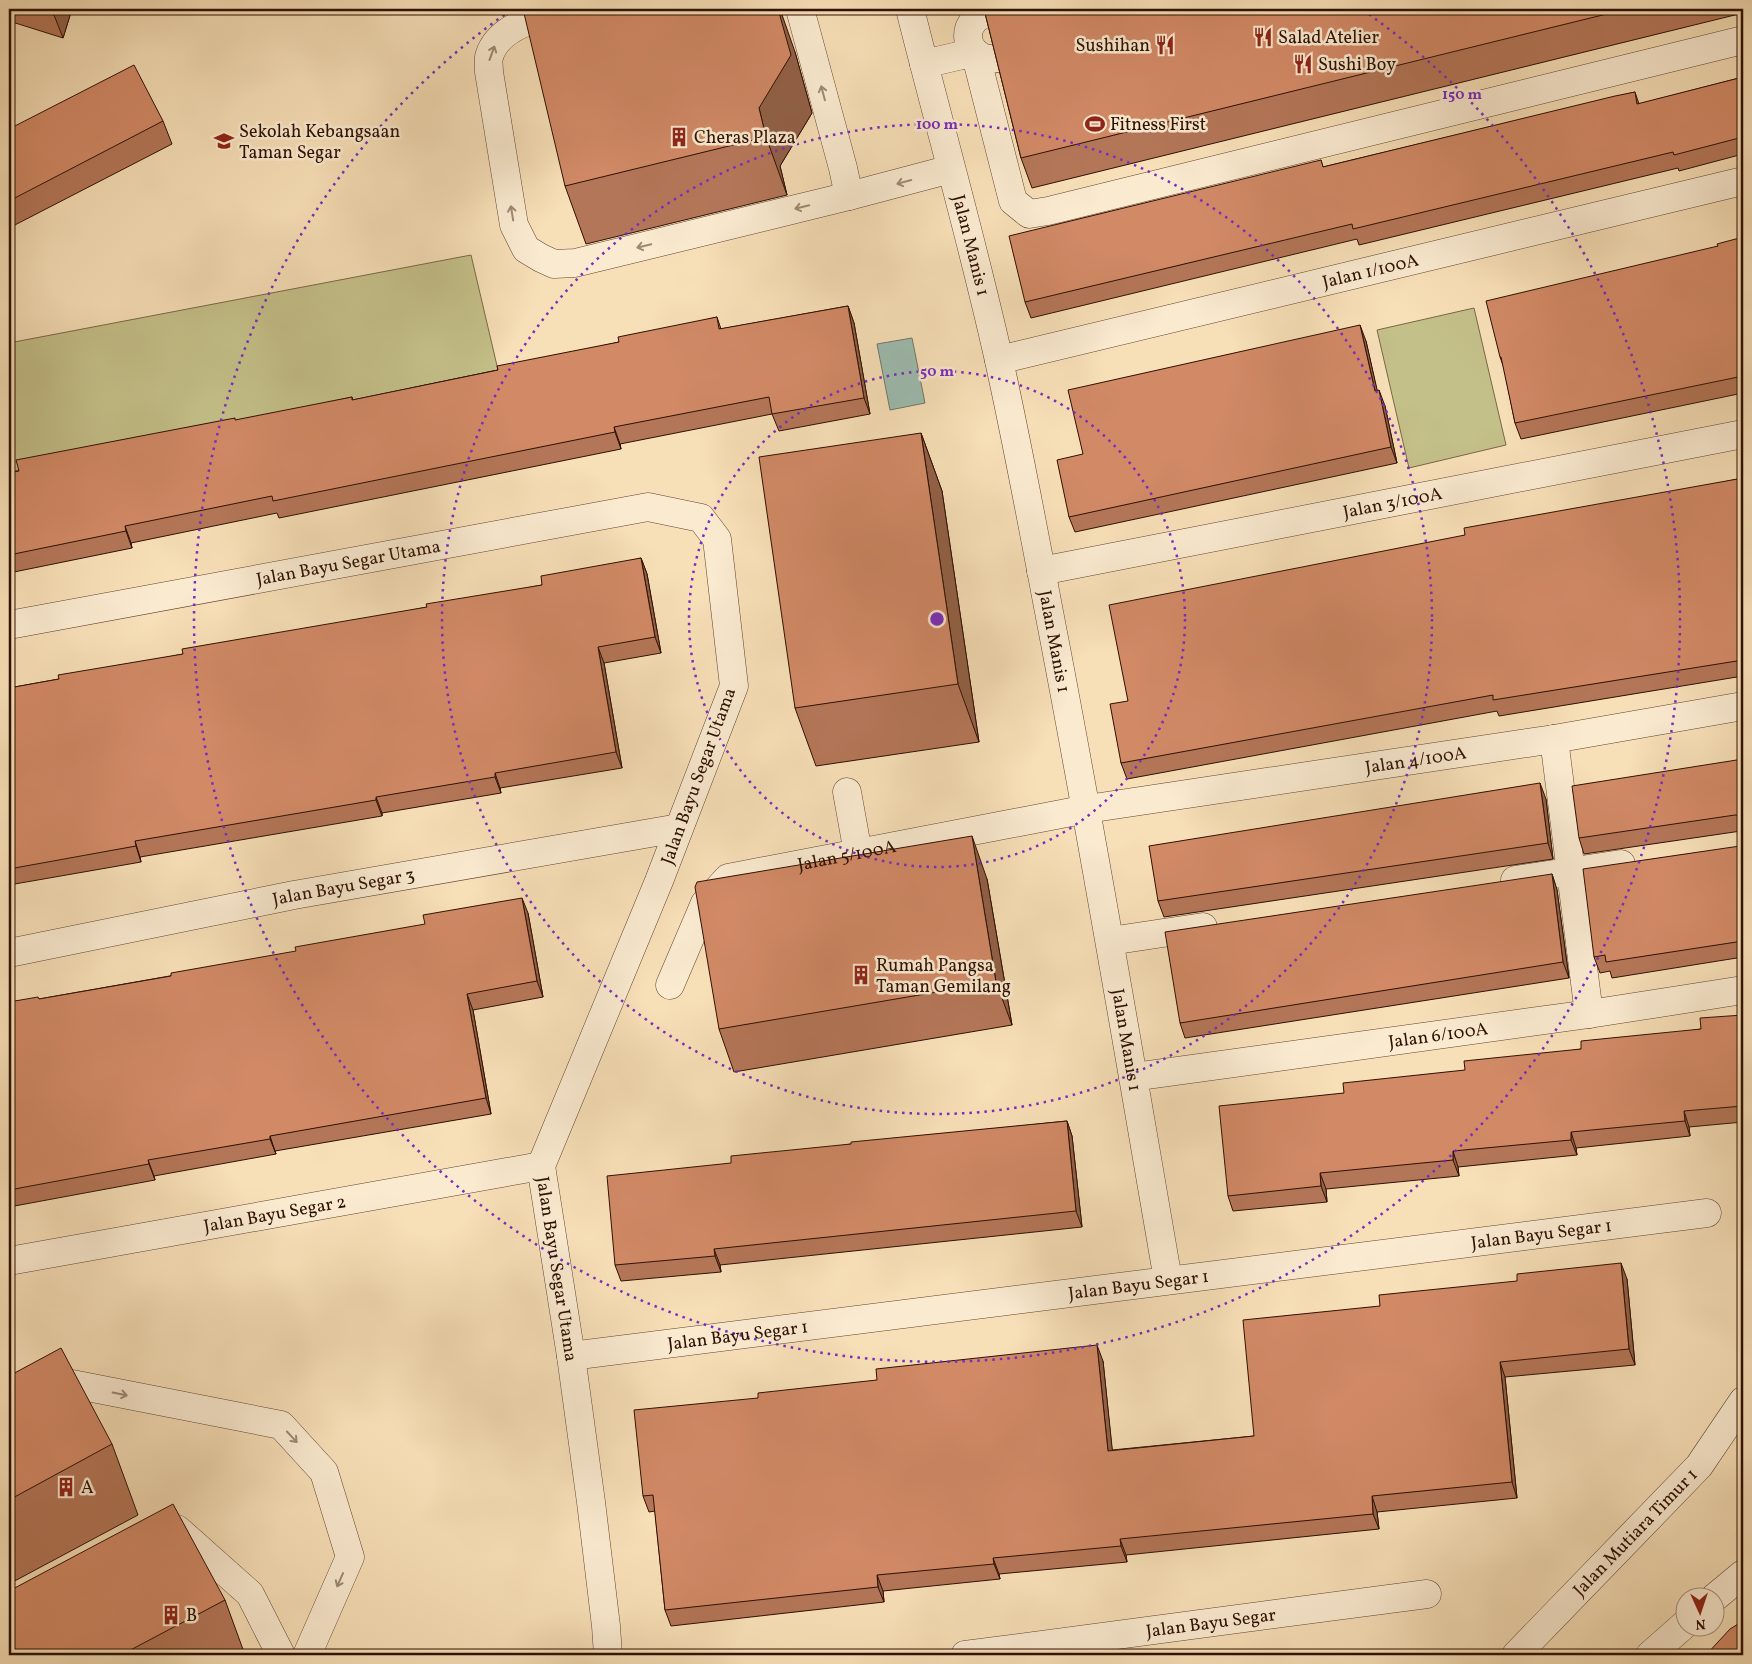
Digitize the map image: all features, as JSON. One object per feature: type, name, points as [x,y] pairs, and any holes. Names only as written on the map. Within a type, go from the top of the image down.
[{"type":"street","points":[[577,9],[554,13],[521,24],[504,35],[495,45],[489,57],[489,72],[514,225],[526,249],[554,264],[575,263],[951,169]]},
{"type":"street","points":[[800,9],[849,196]]},
{"type":"street","name":"Jalan Manis 1","points":[[910,9],[973,247],[999,360],[1087,809],[1168,1280]]},
{"type":"street","points":[[924,64],[975,52],[1014,201],[1029,214],[1048,211],[1743,40]]},
{"type":"street","name":"Jalan 1/100A","points":[[999,360],[1743,181]]},
{"type":"street","name":"Jalan 3/100A","points":[[1041,571],[1743,434]]},
{"type":"street","name":"Jalan Bayu Segar Utama","points":[[9,625],[648,507],[701,518],[717,539],[734,686],[679,828],[541,1166],[571,1356],[591,1502],[608,1655]]},
{"type":"street","name":"Jalan 4/100A","points":[[1087,809],[1554,739],[1743,706]]},
{"type":"street","points":[[1554,739],[1589,1014]]},
{"type":"street","points":[[847,792],[858,852]]},
{"type":"street","name":"Jalan 5/100A","points":[[670,985],[705,903],[728,878],[1087,809]]},
{"type":"street","name":"Jalan Bayu Segar 3","points":[[9,952],[294,895],[679,828]]},
{"type":"street","points":[[1492,884],[1647,860]]},
{"type":"street","points":[[1110,941],[1227,923]]},
{"type":"street","name":"Jalan 6/100A","points":[[1133,1077],[1589,1014],[1743,990]]},
{"type":"street","name":"Jalan Bayu Segar 2","points":[[9,1261],[541,1166]]},
{"type":"street","name":"Jalan Bayu Segar 1","points":[[571,1356],[1707,1213]]},
{"type":"street","points":[[9,1421],[72,1384],[280,1424],[324,1472],[350,1557],[307,1655]]},
{"type":"street","name":"Jalan Mutiara Timur 1","points":[[1516,1655],[1699,1466],[1743,1401]]},
{"type":"street","points":[[143,1547],[177,1529],[250,1594],[281,1655]]},
{"type":"street","points":[[1724,1590],[1743,1574]]},
{"type":"street","name":"Jalan Bayu Segar","points":[[965,1655],[1426,1594]]},
{"type":"street","points":[[1650,1655],[1674,1634]]},
{"type":"shaded area","points":[[471,255],[498,370],[9,472],[9,343]]},
{"type":"shaded area","points":[[1474,308],[1506,445],[1409,468],[1377,330]]},
{"type":"shaded area","points":[[912,338],[925,403],[890,410],[877,344]]},
{"type":"building","points":[[34,9],[57,9],[54,15]]},
{"type":"building","name":"Cheras Plaza","points":[[523,9],[778,9],[791,55],[759,108],[766,137],[565,186]]},
{"type":"building","points":[[984,9],[1627,9],[1021,158]]},
{"type":"building","points":[[134,65],[163,121],[9,201],[9,129]]},
{"type":"building","points":[[1743,77],[1743,137],[1674,155],[1673,152],[1353,229],[1352,224],[1025,302],[1009,236],[1321,160],[1323,167],[1615,96],[1635,92],[1637,104]]},
{"type":"building","points":[[1743,237],[1743,376],[1515,423],[1501,357],[1486,301],[1718,246],[1717,244]]},
{"type":"building","points":[[848,306],[864,398],[772,414],[769,397],[614,427],[615,432],[273,501],[272,496],[125,526],[126,531],[9,555],[9,473],[19,471],[16,460],[352,397],[352,400],[498,370],[497,366],[619,342],[618,337],[717,317],[719,329]]},
{"type":"building","points":[[1360,325],[1375,391],[1379,390],[1391,447],[1069,517],[1057,460],[1083,454],[1068,390]]},
{"type":"building","points":[[921,433],[958,684],[795,708],[759,457]]},
{"type":"building","points":[[1743,478],[1743,660],[1493,700],[1493,695],[1121,763],[1110,704],[1128,701],[1109,605],[1465,535],[1464,528]]},
{"type":"building","points":[[641,558],[655,637],[598,647],[616,752],[495,773],[495,777],[376,797],[376,800],[135,841],[136,846],[9,869],[9,688],[59,679],[58,675],[183,654],[182,649],[427,607],[426,604],[542,585],[541,576]]},
{"type":"building","points":[[1743,759],[1743,816],[1735,815],[1579,838],[1572,786]]},
{"type":"building","points":[[1540,783],[1548,843],[1158,901],[1149,846]]},
{"type":"building","name":"Rumah Pangsa Taman Gemilang","points":[[972,836],[996,982],[719,1029],[695,887],[697,882]]},
{"type":"building","points":[[1743,844],[1743,941],[1606,962],[1605,955],[1594,957],[1583,869],[1740,846]]},
{"type":"building","points":[[1552,874],[1563,962],[1180,1023],[1165,932]]},
{"type":"building","points":[[522,898],[537,981],[467,994],[486,1098],[270,1136],[270,1139],[148,1160],[149,1164],[9,1190],[9,1002],[38,997],[39,999],[171,976],[171,973],[296,951],[295,947],[425,924],[423,915]]},
{"type":"building","points":[[1743,1015],[1743,1106],[1684,1111],[1685,1121],[1571,1132],[1571,1140],[1453,1151],[1453,1160],[1320,1173],[1321,1186],[1228,1196],[1219,1106],[1344,1093],[1343,1083],[1465,1070],[1464,1061],[1581,1049],[1581,1041],[1701,1029],[1700,1018]]},
{"type":"building","points":[[1067,1121],[1076,1211],[714,1249],[715,1256],[615,1265],[607,1176],[731,1163],[731,1156]]},
{"type":"building","points":[[1621,1263],[1629,1349],[1500,1362],[1512,1482],[1372,1496],[1373,1514],[1120,1539],[1121,1546],[993,1558],[994,1564],[877,1575],[878,1587],[665,1610],[653,1495],[643,1496],[634,1410],[758,1398],[758,1393],[877,1380],[876,1369],[1097,1345],[1108,1451],[1254,1436],[1243,1320],[1380,1306],[1379,1295],[1517,1281],[1517,1274]]},
{"type":"building","points":[[61,1348],[112,1444],[9,1500],[9,1376]]},
{"type":"building","points":[[173,1504],[225,1600],[121,1655],[9,1655],[9,1591]]},
{"type":"building","points":[[1743,1621],[1743,1655],[1706,1655],[1724,1636],[1730,1629]]},
{"type":"place","name":"Salad Atelier","points":[[1263,37]]},
{"type":"place","name":"Sushihan","points":[[1165,45]]},
{"type":"place","name":"Sushi Boy","points":[[1303,64]]},
{"type":"place","name":"Fitness First","points":[[1095,124]]},
{"type":"place","name":"Cheras Plaza","points":[[679,137]]},
{"type":"place","name":"Sekolah Kebangsaan Taman Segar","points":[[224,141]]},
{"type":"place","name":"Rumah Pangsa Taman Gemilang","points":[[861,975]]},
{"type":"place","name":"A","points":[[66,1487]]},
{"type":"place","name":"B","points":[[171,1615]]}]
